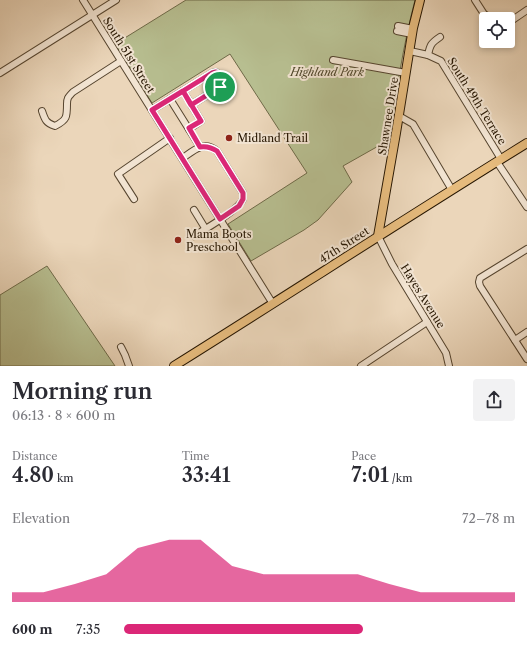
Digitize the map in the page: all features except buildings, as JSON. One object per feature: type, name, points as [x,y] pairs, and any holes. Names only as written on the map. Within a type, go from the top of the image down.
[{"type":"main road","name":"Shawnee Drive","points":[[378,236],[413,32],[420,0]]},
{"type":"main road","name":"47th Street","points":[[174,366],[527,143]]},
{"type":"main road","points":[[382,212],[390,224],[396,225]]},
{"type":"street","name":"South 51st Street","points":[[83,0],[274,304]]},
{"type":"street","points":[[0,73],[116,0]]},
{"type":"street","points":[[475,0],[483,12]]},
{"type":"street","points":[[515,18],[527,10]]},
{"type":"street","points":[[397,28],[413,32]]},
{"type":"street","points":[[428,55],[432,42],[440,37]]},
{"type":"street","name":"South 49th Terrace","points":[[410,51],[428,55],[441,61],[527,207]]},
{"type":"street","points":[[333,60],[406,73]]},
{"type":"street","points":[[42,112],[50,124],[55,126],[62,122],[68,114],[67,102],[72,92],[121,61]]},
{"type":"street","points":[[152,110],[212,73],[216,72],[222,76],[224,79],[222,86],[191,105]]},
{"type":"street","points":[[183,91],[201,121],[189,128]]},
{"type":"street","points":[[170,99],[200,147]]},
{"type":"street","points":[[399,116],[413,124],[452,190]]},
{"type":"street","points":[[134,199],[118,174],[170,138]]},
{"type":"street","points":[[182,158],[200,147],[207,146],[213,148],[217,151],[243,193],[243,199],[239,206],[194,236]]},
{"type":"street","points":[[194,210],[206,228]]},
{"type":"street","name":"Hayes Avenue","points":[[378,236],[392,264],[446,353],[449,366]]},
{"type":"street","points":[[527,249],[480,278],[479,282],[480,286],[527,359]]},
{"type":"street","points":[[361,366],[427,322]]},
{"type":"street","points":[[515,340],[527,332]]},
{"type":"street","points":[[121,347],[129,366]]},
{"type":"green space","name":"Highland Park","points":[[186,0],[415,0],[403,52],[389,140],[343,166],[352,182],[318,220],[304,230],[251,261],[228,224],[307,173],[230,54],[152,103],[115,44]]},
{"type":"green space","points":[[47,266],[115,366],[0,366],[0,295]]},
{"type":"place","name":"Midland Trail","points":[[229,138]]},
{"type":"place","name":"Mama Boots Preschool","points":[[178,240]]},
{"type":"route","points":[[220,87],[191,105],[183,91],[152,110],[220,219],[239,206],[243,199],[243,193],[217,151],[207,146],[200,147],[189,128],[201,121],[191,105],[183,91],[216,72],[220,73],[224,79],[222,86],[220,87]]}]
